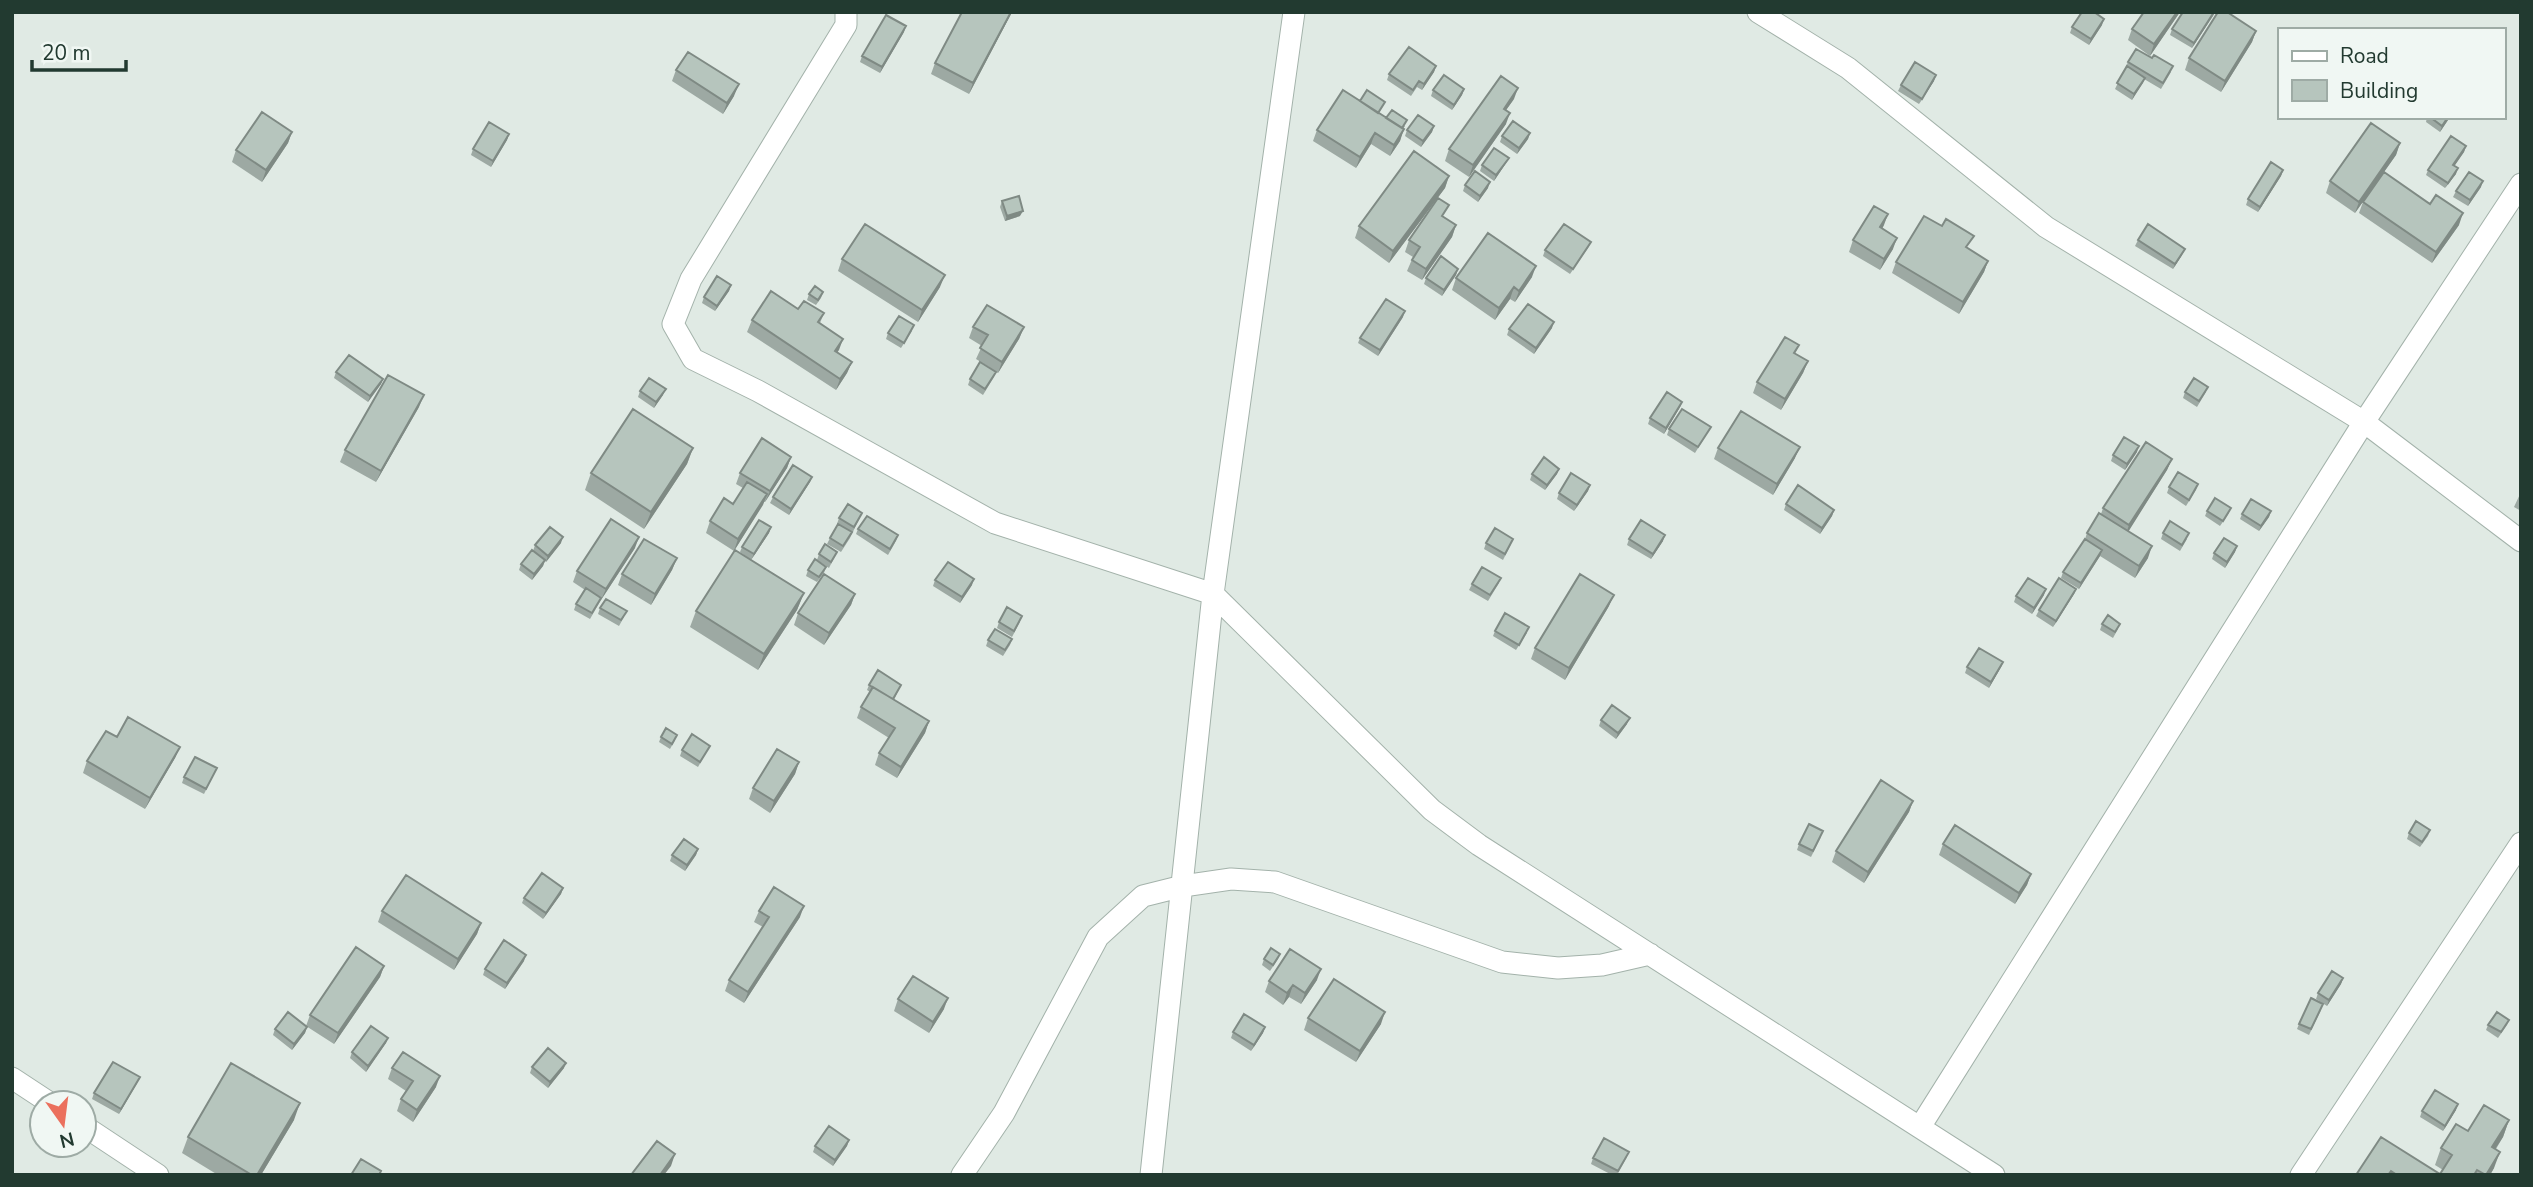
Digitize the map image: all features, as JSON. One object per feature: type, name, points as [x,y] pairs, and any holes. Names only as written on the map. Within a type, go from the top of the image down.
[{"type":"street","points":[[846,12],[846,25],[691,279],[673,324],[693,359],[758,391],[995,523],[1213,594],[1432,810],[1479,845],[1994,1175]]},
{"type":"street","points":[[1151,1175],[1213,594],[1294,12]]},
{"type":"street","points":[[1758,12],[1848,68],[2046,228],[2364,422],[2521,541]]},
{"type":"street","points":[[1920,1127],[2364,422],[2521,184]]},
{"type":"street","points":[[2301,1175],[2521,843]]},
{"type":"street","points":[[962,1175],[1004,1113],[1098,937],[1143,896],[1182,886],[1231,879],[1275,882],[1502,962],[1569,967],[1602,965],[1650,954]]},
{"type":"street","points":[[12,1078],[29,1089]]},
{"type":"street","points":[[98,1135],[158,1175]]},
{"type":"building","points":[[962,12],[1011,12],[973,83],[935,63]]},
{"type":"building","points":[[2082,12],[2094,12],[2104,19],[2091,39],[2072,27]]},
{"type":"building","points":[[2144,12],[2177,12],[2154,44],[2132,29]]},
{"type":"building","points":[[2183,12],[2214,12],[2194,43],[2172,29]]},
{"type":"building","points":[[2218,12],[2227,12],[2256,31],[2225,81],[2189,58]]},
{"type":"building","points":[[886,15],[906,26],[882,67],[862,56]]},
{"type":"building","points":[[1409,47],[1436,66],[1424,84],[1419,81],[1413,90],[1389,74]]},
{"type":"building","points":[[2136,49],[2173,66],[2163,83],[2128,62]]},
{"type":"building","points":[[688,52],[739,84],[727,103],[676,70]]},
{"type":"building","points":[[1915,62],[1936,75],[1922,99],[1901,85]]},
{"type":"building","points":[[2127,66],[2145,78],[2134,94],[2117,83]]},
{"type":"building","points":[[1444,75],[1464,89],[1454,105],[1433,90]]},
{"type":"building","points":[[1501,76],[1518,88],[1504,109],[1510,113],[1473,165],[1449,149]]},
{"type":"building","points":[[1343,90],[1404,129],[1394,145],[1375,133],[1360,157],[1317,130]]},
{"type":"building","points":[[1367,90],[1385,102],[1378,113],[1360,101]]},
{"type":"building","points":[[1392,110],[1407,120],[1402,128],[1386,118]]},
{"type":"building","points":[[262,112],[292,132],[266,170],[236,150]]},
{"type":"building","points":[[1418,115],[1434,126],[1423,141],[1407,130]]},
{"type":"building","points":[[2433,119],[2447,119],[2442,126]]},
{"type":"building","points":[[1513,121],[1530,133],[1519,148],[1502,136]]},
{"type":"building","points":[[489,122],[509,134],[493,161],[473,149]]},
{"type":"building","points":[[2371,123],[2400,143],[2359,202],[2330,181]]},
{"type":"building","points":[[2451,136],[2466,146],[2453,165],[2458,168],[2448,183],[2428,170]]},
{"type":"building","points":[[1494,148],[1509,158],[1496,175],[1482,165]]},
{"type":"building","points":[[1414,151],[1449,176],[1393,251],[1359,226]]},
{"type":"building","points":[[2271,162],[2283,170],[2260,207],[2248,199]]},
{"type":"building","points":[[1475,171],[1490,182],[1480,196],[1465,185]]},
{"type":"building","points":[[2384,172],[2430,204],[2436,195],[2463,213],[2436,252],[2363,202]]},
{"type":"building","points":[[2469,172],[2483,181],[2470,200],[2456,191]]},
{"type":"building","points":[[1019,196],[1023,211],[1007,216],[1002,201]]},
{"type":"building","points":[[1438,198],[1449,205],[1442,216],[1456,225],[1426,269],[1412,260],[1420,247],[1409,240]]},
{"type":"building","points":[[1874,206],[1888,214],[1880,227],[1897,238],[1884,259],[1853,240]]},
{"type":"building","points":[[1924,216],[1942,226],[1946,219],[1974,236],[1966,247],[1988,261],[1963,302],[1896,262]]},
{"type":"building","points":[[865,224],[945,275],[922,310],[842,259]]},
{"type":"building","points":[[1564,224],[1591,242],[1573,269],[1545,250]]},
{"type":"building","points":[[2148,224],[2185,249],[2175,264],[2138,240]]},
{"type":"building","points":[[1488,233],[1536,266],[1519,291],[1514,287],[1499,308],[1456,278]]},
{"type":"building","points":[[1441,256],[1458,269],[1444,290],[1426,278]]},
{"type":"building","points":[[717,276],[731,285],[717,306],[704,297]]},
{"type":"building","points":[[815,286],[823,292],[818,300],[809,294]]},
{"type":"building","points":[[771,291],[798,309],[804,301],[824,313],[818,322],[843,339],[835,351],[852,362],[840,379],[752,320]]},
{"type":"building","points":[[1386,299],[1405,311],[1380,350],[1360,338]]},
{"type":"building","points":[[1528,304],[1554,322],[1536,348],[1509,329]]},
{"type":"building","points":[[987,305],[1024,327],[1002,362],[980,348],[988,335],[973,327]]},
{"type":"building","points":[[899,316],[914,325],[904,343],[888,333]]},
{"type":"building","points":[[1785,337],[1799,345],[1794,353],[1808,361],[1785,399],[1757,382]]},
{"type":"building","points":[[349,355],[383,379],[370,396],[336,372]]},
{"type":"building","points":[[980,362],[996,372],[985,389],[970,379]]},
{"type":"building","points":[[388,375],[424,395],[381,471],[345,450]]},
{"type":"building","points":[[649,378],[666,389],[656,402],[640,391]]},
{"type":"building","points":[[2194,378],[2208,387],[2199,401],[2185,392]]},
{"type":"building","points":[[1667,392],[1682,402],[1666,428],[1650,418]]},
{"type":"building","points":[[633,409],[693,448],[651,512],[591,473]]},
{"type":"building","points":[[1682,409],[1711,427],[1698,447],[1669,429]]},
{"type":"building","points":[[1741,411],[1800,447],[1777,484],[1718,448]]},
{"type":"building","points":[[2124,437],[2139,446],[2127,464],[2113,455]]},
{"type":"building","points":[[762,438],[791,457],[770,491],[740,473]]},
{"type":"building","points":[[2146,442],[2172,459],[2129,525],[2103,508]]},
{"type":"building","points":[[1544,457],[1559,469],[1547,485],[1532,474]]},
{"type":"building","points":[[793,465],[812,477],[791,509],[773,497]]},
{"type":"building","points":[[2178,472],[2198,484],[2189,500],[2169,487]]},
{"type":"building","points":[[1571,473],[1590,485],[1577,505],[1559,493]]},
{"type":"building","points":[[747,482],[767,494],[738,539],[710,521],[724,498],[733,504]]},
{"type":"building","points":[[1798,485],[1834,510],[1822,528],[1786,504]]},
{"type":"building","points":[[2215,498],[2231,508],[2223,521],[2207,511]]},
{"type":"building","points":[[2251,499],[2271,511],[2261,526],[2242,514]]},
{"type":"building","points":[[848,504],[862,513],[854,527],[839,518]]},
{"type":"building","points":[[2099,513],[2152,546],[2139,566],[2087,533]]},
{"type":"building","points":[[867,516],[898,535],[890,549],[858,529]]},
{"type":"building","points":[[611,519],[639,537],[606,589],[577,571]]},
{"type":"building","points":[[759,520],[771,527],[754,554],[742,547]]},
{"type":"building","points":[[1641,520],[1665,535],[1653,554],[1629,539]]},
{"type":"building","points":[[2170,521],[2189,533],[2182,545],[2163,533]]},
{"type":"building","points":[[838,524],[852,532],[843,546],[830,538]]},
{"type":"building","points":[[550,527],[563,537],[548,556],[535,545]]},
{"type":"building","points":[[1495,528],[1513,539],[1505,554],[1486,543]]},
{"type":"building","points":[[2224,538],[2237,546],[2227,562],[2214,553]]},
{"type":"building","points":[[644,539],[677,558],[655,594],[622,574]]},
{"type":"building","points":[[2085,539],[2102,550],[2081,583],[2063,572]]},
{"type":"building","points":[[825,544],[837,552],[831,562],[819,554]]},
{"type":"building","points":[[532,550],[545,560],[534,574],[521,564]]},
{"type":"building","points":[[735,550],[804,593],[764,654],[696,611]]},
{"type":"building","points":[[815,559],[826,567],[819,577],[808,570]]},
{"type":"building","points":[[948,562],[974,579],[962,597],[935,580]]},
{"type":"building","points":[[1482,567],[1501,578],[1490,595],[1472,584]]},
{"type":"building","points":[[824,574],[855,594],[829,633],[798,613]]},
{"type":"building","points":[[1580,574],[1614,595],[1569,668],[1535,648]]},
{"type":"building","points":[[2028,578],[2046,589],[2034,608],[2016,596]]},
{"type":"building","points":[[2059,578],[2076,589],[2056,621],[2039,610]]},
{"type":"building","points":[[586,588],[601,598],[592,613],[576,604]]},
{"type":"building","points":[[606,599],[627,611],[621,620],[600,608]]},
{"type":"building","points":[[1007,607],[1022,616],[1014,631],[999,622]]},
{"type":"building","points":[[1505,613],[1529,627],[1519,645],[1495,631]]},
{"type":"building","points":[[2108,615],[2120,624],[2115,632],[2102,624]]},
{"type":"building","points":[[995,629],[1012,639],[1005,650],[988,640]]},
{"type":"building","points":[[1979,648],[2003,662],[1991,682],[1967,667]]},
{"type":"building","points":[[878,670],[901,685],[893,699],[869,685]]},
{"type":"building","points":[[873,687],[929,721],[901,767],[879,753],[895,728],[861,707]]},
{"type":"building","points":[[1612,705],[1630,718],[1618,733],[1601,720]]},
{"type":"building","points":[[128,717],[180,747],[150,798],[87,761],[106,731],[117,737]]},
{"type":"building","points":[[666,728],[677,735],[672,744],[661,737]]},
{"type":"building","points":[[692,734],[710,746],[700,762],[682,750]]},
{"type":"building","points":[[777,749],[799,762],[774,801],[753,788]]},
{"type":"building","points":[[195,757],[217,768],[206,789],[184,777]]},
{"type":"building","points":[[1881,780],[1913,801],[1868,872],[1836,851]]},
{"type":"building","points":[[2416,821],[2430,830],[2422,842],[2409,833]]},
{"type":"building","points":[[1809,824],[1823,831],[1813,851],[1799,844]]},
{"type":"building","points":[[1955,825],[2031,874],[2019,893],[1943,844]]},
{"type":"building","points":[[684,839],[698,849],[687,865],[672,855]]},
{"type":"building","points":[[542,873],[563,888],[546,913],[524,898]]},
{"type":"building","points":[[406,875],[481,923],[458,959],[382,911]]},
{"type":"building","points":[[774,887],[804,906],[748,992],[729,980],[769,917],[759,911]]},
{"type":"building","points":[[504,940],[526,955],[507,983],[485,969]]},
{"type":"building","points":[[356,947],[384,966],[338,1033],[310,1015]]},
{"type":"building","points":[[1271,948],[1280,954],[1273,965],[1264,959]]},
{"type":"building","points":[[1290,949],[1321,969],[1305,993],[1293,985],[1287,993],[1269,981]]},
{"type":"building","points":[[2332,971],[2343,978],[2329,1000],[2318,993]]},
{"type":"building","points":[[913,976],[948,998],[933,1022],[898,999]]},
{"type":"building","points":[[1334,979],[1385,1012],[1360,1051],[1308,1018]]},
{"type":"building","points":[[2311,998],[2323,1004],[2311,1029],[2299,1024]]},
{"type":"building","points":[[288,1012],[307,1027],[294,1044],[275,1029]]},
{"type":"building","points":[[2497,1012],[2509,1020],[2501,1032],[2488,1025]]},
{"type":"building","points":[[1244,1014],[1265,1027],[1254,1045],[1233,1032]]},
{"type":"building","points":[[371,1026],[388,1038],[368,1066],[352,1052]]},
{"type":"building","points":[[548,1048],[566,1063],[550,1082],[532,1067]]},
{"type":"building","points":[[403,1052],[440,1076],[417,1110],[401,1099],[413,1081],[392,1068]]},
{"type":"building","points":[[113,1062],[140,1077],[121,1109],[98,1095],[96,1089]]},
{"type":"building","points":[[231,1063],[300,1103],[257,1175],[252,1175],[188,1137]]},
{"type":"building","points":[[2435,1090],[2458,1104],[2445,1126],[2422,1111]]},
{"type":"building","points":[[2484,1105],[2509,1120],[2492,1147],[2500,1152],[2486,1175],[2477,1170],[2474,1175],[2397,1175],[2391,1171],[2388,1175],[2356,1175],[2381,1137],[2440,1174],[2452,1155],[2441,1148],[2456,1124],[2468,1131]]},
{"type":"building","points":[[829,1126],[849,1140],[835,1160],[815,1146]]},
{"type":"building","points":[[1604,1138],[1629,1152],[1618,1171],[1593,1158]]},
{"type":"building","points":[[657,1141],[675,1154],[660,1175],[631,1175]]},
{"type":"building","points":[[361,1159],[381,1171],[379,1175],[351,1175]]}]
